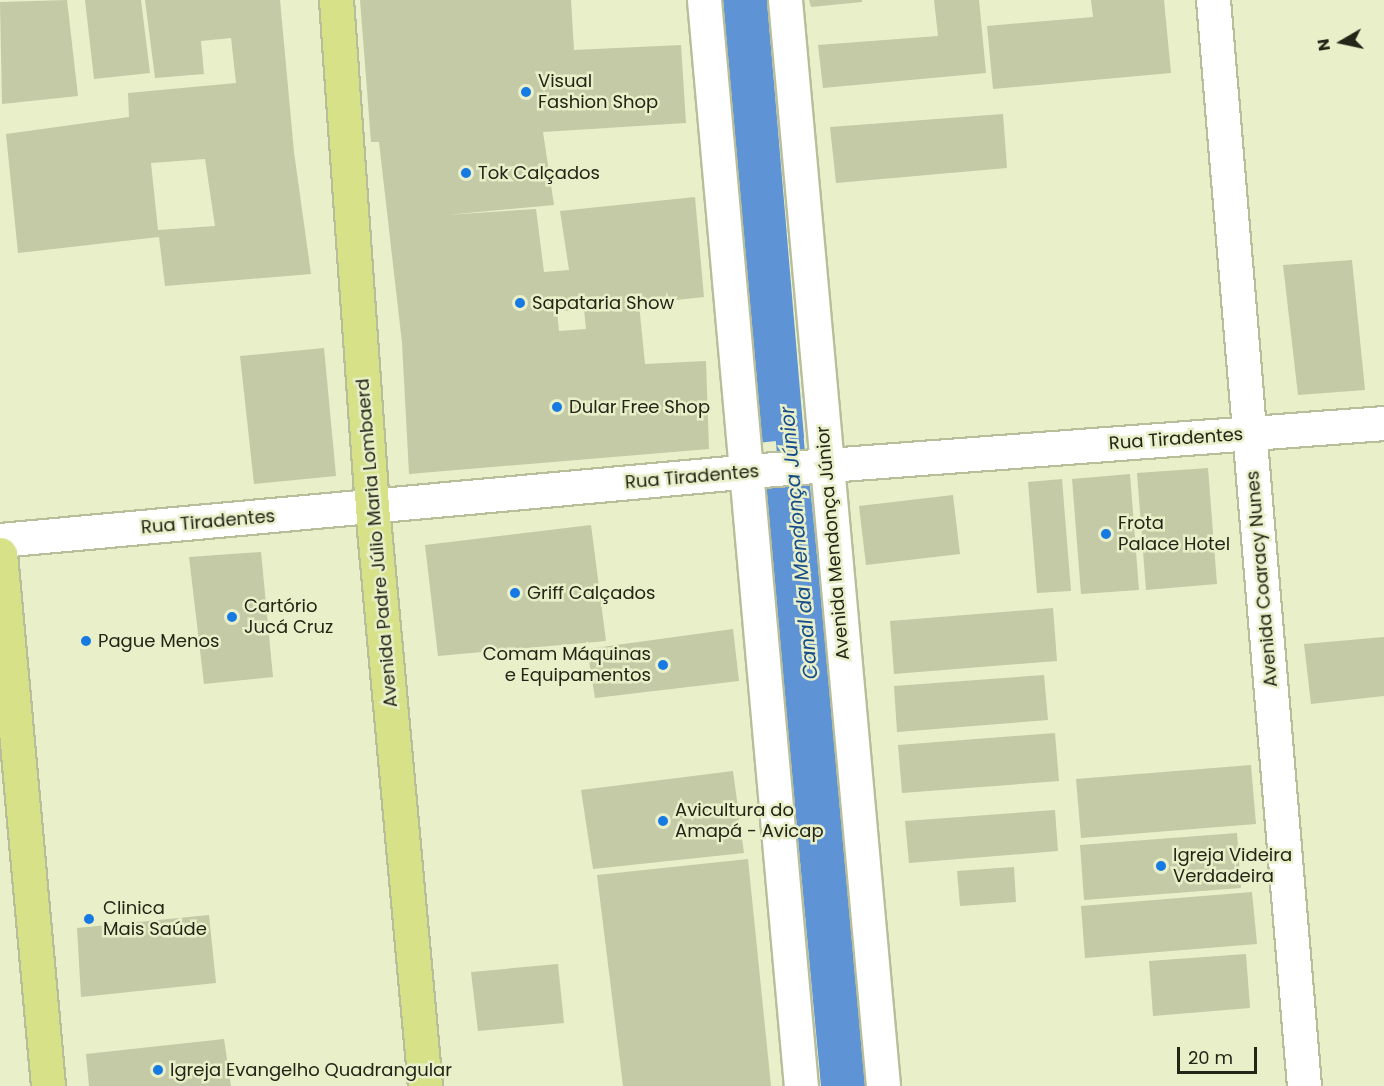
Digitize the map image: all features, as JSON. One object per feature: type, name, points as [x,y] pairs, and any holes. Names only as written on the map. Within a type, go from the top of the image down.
[{"type":"main road","name":"Avenida Padre Júlio Maria Lombaerd","points":[[336,0],[372,507],[425,1086]]},
{"type":"main road","points":[[0,554],[48,1086]]},
{"type":"street","points":[[704,0],[756,470],[801,1086]]},
{"type":"street","name":"Avenida Mendonça Júnior","points":[[785,0],[818,466],[883,1086]]},
{"type":"street","name":"Avenida Coaracy Nunes","points":[[1214,0],[1304,1086]]},
{"type":"street","name":"Rua Tiradentes","points":[[0,540],[756,470],[1384,423]]},
{"type":"water","points":[[723,0],[767,0],[804,438],[756,443]]},
{"type":"water","points":[[765,486],[810,486],[871,1086],[821,1086]]},
{"type":"building","points":[[67,0],[78,96],[2,104],[0,2]]},
{"type":"building","points":[[85,0],[141,0],[150,73],[94,79]]},
{"type":"building","points":[[145,0],[280,0],[294,152],[311,274],[165,286],[159,237],[18,253],[6,134],[129,117],[128,93],[236,83],[231,38],[201,41],[204,74],[155,78]],"holes":[[[205,159],[215,226],[158,230],[151,163]]]},
{"type":"building","points":[[360,0],[571,0],[574,50],[681,45],[686,123],[543,132],[554,205],[446,215],[536,209],[544,272],[569,270],[560,211],[695,197],[704,297],[639,304],[645,364],[706,361],[709,449],[409,474],[402,343],[379,142],[371,142]],"holes":[[[584,310],[586,329],[559,331],[557,311]]]},
{"type":"building","points":[[809,0],[862,0],[862,2],[811,7]]},
{"type":"building","points":[[934,0],[979,0],[986,73],[823,88],[818,45],[938,36]]},
{"type":"building","points":[[1091,0],[1164,0],[1171,73],[993,89],[987,26],[1093,17]]},
{"type":"building","points":[[1003,114],[1007,168],[836,183],[830,127]]},
{"type":"building","points":[[1352,260],[1365,390],[1298,395],[1283,265]]},
{"type":"building","points":[[324,348],[336,476],[254,484],[240,356]]},
{"type":"building","points":[[1208,468],[1217,584],[1146,590],[1137,473]]},
{"type":"building","name":"Frota Palace Hotel","points":[[1130,474],[1139,590],[1081,594],[1072,479]]},
{"type":"building","points":[[1062,479],[1071,591],[1037,593],[1028,482]]},
{"type":"building","points":[[953,495],[960,554],[866,565],[859,506]]},
{"type":"building","name":"Griff Calçados","points":[[591,525],[606,641],[438,656],[425,545]]},
{"type":"building","name":"Cartório Jucá Cruz","points":[[261,552],[273,677],[204,684],[189,557]]},
{"type":"building","points":[[1053,608],[1057,661],[894,674],[890,621]]},
{"type":"building","name":"Comam Máquinas e Equipamentos","points":[[733,629],[739,681],[595,698],[587,649]]},
{"type":"building","points":[[1384,637],[1384,696],[1311,704],[1304,644]]},
{"type":"building","points":[[1044,675],[1048,720],[897,732],[894,686]]},
{"type":"building","points":[[1055,733],[1059,781],[902,793],[898,745]]},
{"type":"building","points":[[1251,765],[1256,824],[1081,838],[1076,779]]},
{"type":"building","name":"Avicultura do Amapá - Avicap","points":[[733,771],[744,853],[593,869],[581,790]]},
{"type":"building","points":[[1055,810],[1058,851],[909,863],[905,821]]},
{"type":"building","name":"Igreja Videira Verdadeira","points":[[1237,833],[1241,888],[1084,900],[1080,845]]},
{"type":"building","points":[[748,859],[771,1086],[623,1086],[597,875]]},
{"type":"building","points":[[1014,867],[1016,902],[960,906],[957,871]]},
{"type":"building","points":[[1252,892],[1257,944],[1085,958],[1081,906]]},
{"type":"building","points":[[209,915],[216,983],[81,997],[77,928]]},
{"type":"building","points":[[1246,954],[1250,1008],[1153,1016],[1149,961]]},
{"type":"building","points":[[558,964],[564,1023],[478,1031],[471,972]]},
{"type":"building","name":"Igreja Evangelho Quadrangular","points":[[224,1039],[231,1086],[89,1086],[86,1054]]},
{"type":"waterway","name":"Canal da Mendonça Júnior","points":[[786,401],[798,525]]},
{"type":"place","name":"Visual Fashion Shop","points":[[526,92]]},
{"type":"place","name":"Tok Calçados","points":[[466,173]]},
{"type":"place","name":"Sapataria Show","points":[[520,303]]},
{"type":"place","name":"Dular Free Shop","points":[[557,407]]},
{"type":"place","name":"Frota Palace Hotel","points":[[1106,534]]},
{"type":"place","name":"Griff Calçados","points":[[515,593]]},
{"type":"place","name":"Cartório Jucá Cruz","points":[[232,617]]},
{"type":"place","name":"Pague Menos","points":[[86,641]]},
{"type":"place","name":"Comam Máquinas e Equipamentos","points":[[663,665]]},
{"type":"place","name":"Avicultura do Amapá - Avicap","points":[[663,821]]},
{"type":"place","name":"Igreja Videira Verdadeira","points":[[1161,866]]},
{"type":"place","name":"Clinica Mais Saúde","points":[[89,919]]},
{"type":"place","name":"Igreja Evangelho Quadrangular","points":[[158,1070]]}]
